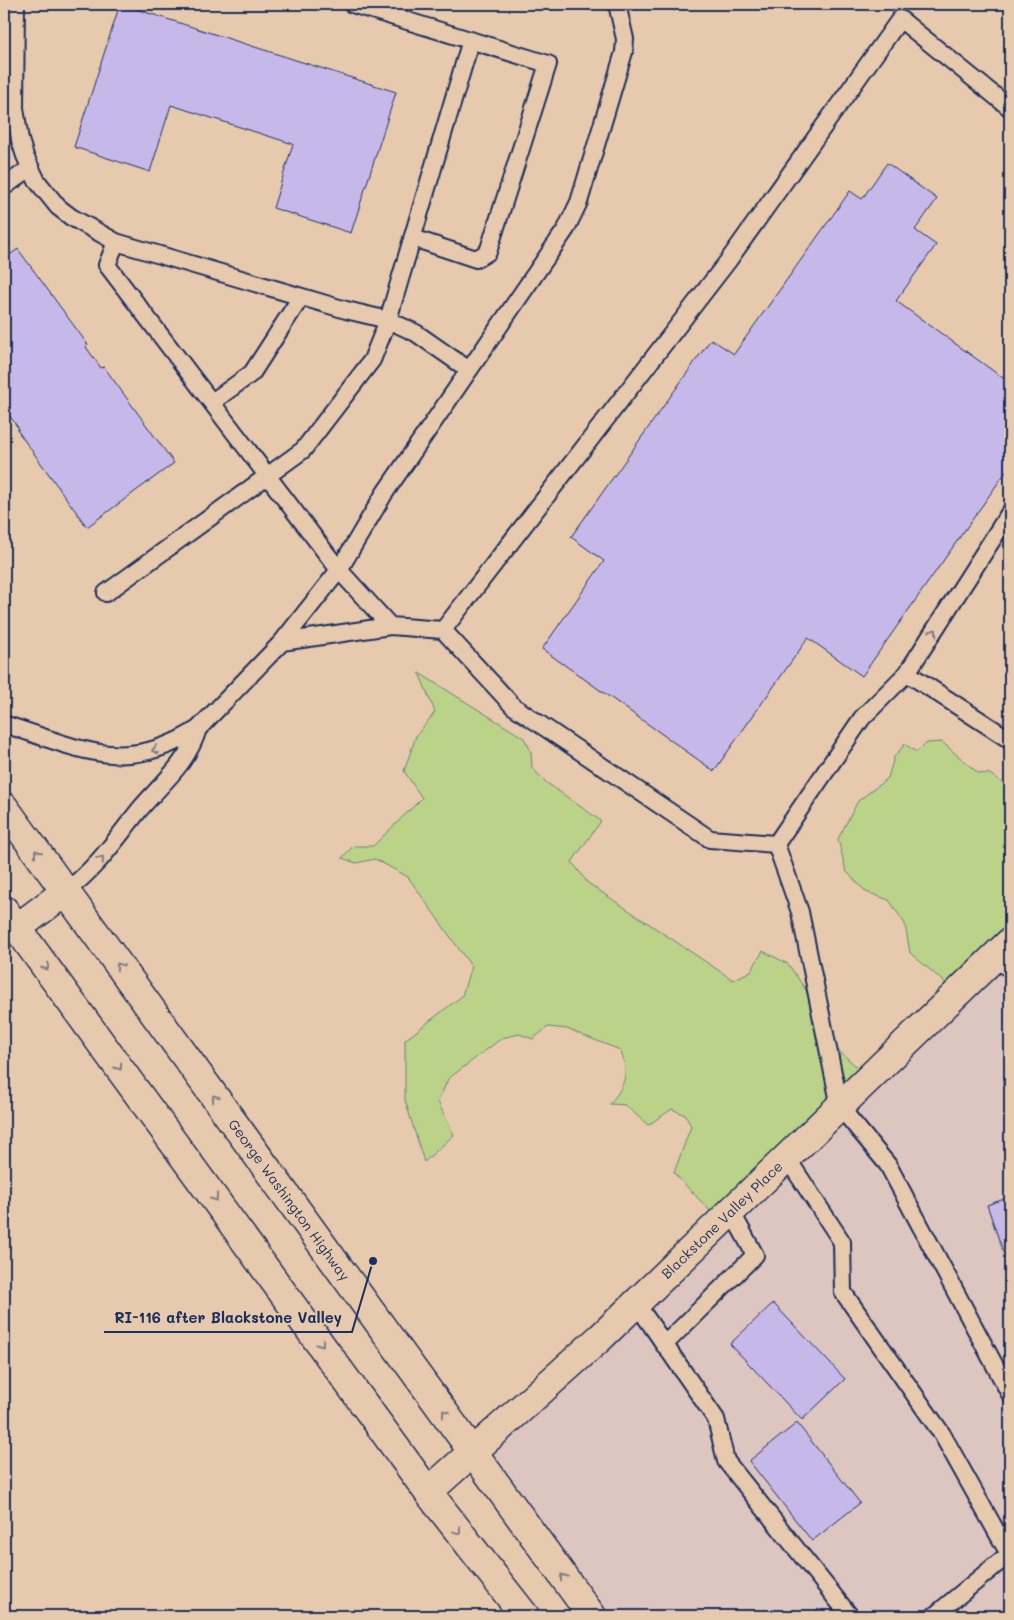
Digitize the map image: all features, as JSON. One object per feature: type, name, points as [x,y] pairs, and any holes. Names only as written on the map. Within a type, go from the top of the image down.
[{"type":"main road","name":"George Washington Highway","points":[[4,807],[592,1616]]},
{"type":"main road","points":[[65,892],[10,919],[428,1492],[524,1616]]},
{"type":"main road","name":"Blackstone Valley Place","points":[[428,1492],[636,1303],[840,1107],[1005,956]]},
{"type":"lane","points":[[16,4],[15,108],[20,140],[30,168],[42,188],[58,207],[85,227],[116,242],[301,297],[388,320],[416,333],[469,370]]},
{"type":"lane","points":[[352,4],[548,64],[488,252],[476,259],[413,238]]},
{"type":"lane","points":[[4,724],[91,752],[120,756],[150,752],[166,746],[198,729],[282,642],[339,570],[384,494],[566,229],[579,202],[624,52],[625,39],[617,4]]},
{"type":"lane","points":[[443,630],[728,261],[900,19],[1010,108]]},
{"type":"lane","points":[[106,593],[303,450],[372,360],[388,320],[471,40]]},
{"type":"lane","points":[[4,187],[30,168]]},
{"type":"lane","points":[[116,242],[107,265],[339,570],[390,626]]},
{"type":"lane","points":[[212,402],[252,373],[301,297]]},
{"type":"lane","points":[[776,844],[862,718],[907,673],[1010,512]]},
{"type":"lane","points":[[282,642],[390,626],[443,630],[513,706],[710,839],[776,844]]},
{"type":"lane","points":[[907,673],[1010,740]]},
{"type":"lane","points":[[65,892],[98,864],[142,807],[185,759],[194,744],[198,729]]},
{"type":"lane","points":[[776,844],[800,912],[840,1107],[888,1165],[1010,1394]]},
{"type":"lane","points":[[787,1158],[842,1242],[843,1292],[942,1434],[1009,1554],[934,1616]]},
{"type":"lane","points":[[664,1345],[755,1255],[731,1210]]},
{"type":"lane","points":[[636,1303],[716,1419],[726,1461],[850,1616]]},
{"type":"shaded area","points":[[1010,938],[1010,1616],[585,1616],[470,1450]]},
{"type":"green space","points":[[419,673],[524,738],[531,751],[532,768],[547,783],[601,821],[572,862],[588,883],[733,980],[751,971],[763,951],[788,964],[806,990],[818,1033],[864,1073],[714,1215],[674,1173],[691,1126],[685,1115],[672,1109],[648,1125],[625,1105],[610,1104],[619,1091],[624,1078],[625,1065],[620,1050],[567,1029],[548,1027],[533,1039],[519,1034],[502,1038],[448,1079],[438,1102],[454,1135],[424,1162],[405,1100],[405,1040],[462,996],[471,966],[408,877],[375,859],[356,863],[342,858],[353,846],[373,846],[422,798],[404,771],[416,736],[435,712]]},
{"type":"green space","points":[[942,742],[978,773],[990,774],[1010,788],[1010,937],[954,990],[910,953],[905,924],[889,900],[866,892],[846,871],[838,839],[858,801],[888,778],[894,757],[905,744],[916,752],[927,743]]},
{"type":"building","points":[[120,4],[396,92],[351,233],[273,208],[293,144],[171,105],[150,172],[74,147]]},
{"type":"building","points":[[887,163],[937,199],[915,230],[936,245],[896,301],[1010,383],[1010,466],[862,676],[808,638],[714,771],[542,649],[604,561],[571,537],[711,339],[734,354],[850,191],[862,199]]},
{"type":"building","points":[[18,249],[88,345],[86,347],[101,368],[104,367],[174,463],[87,527],[17,430],[19,429],[4,408],[4,259]]},
{"type":"building","points":[[1010,1197],[1010,1272],[987,1205]]},
{"type":"building","points":[[773,1303],[845,1379],[802,1420],[730,1344]]},
{"type":"building","points":[[797,1423],[860,1503],[812,1541],[749,1461]]},
{"type":"place","name":"RI-116 after Blackstone Valley","points":[[373,1261]]}]
